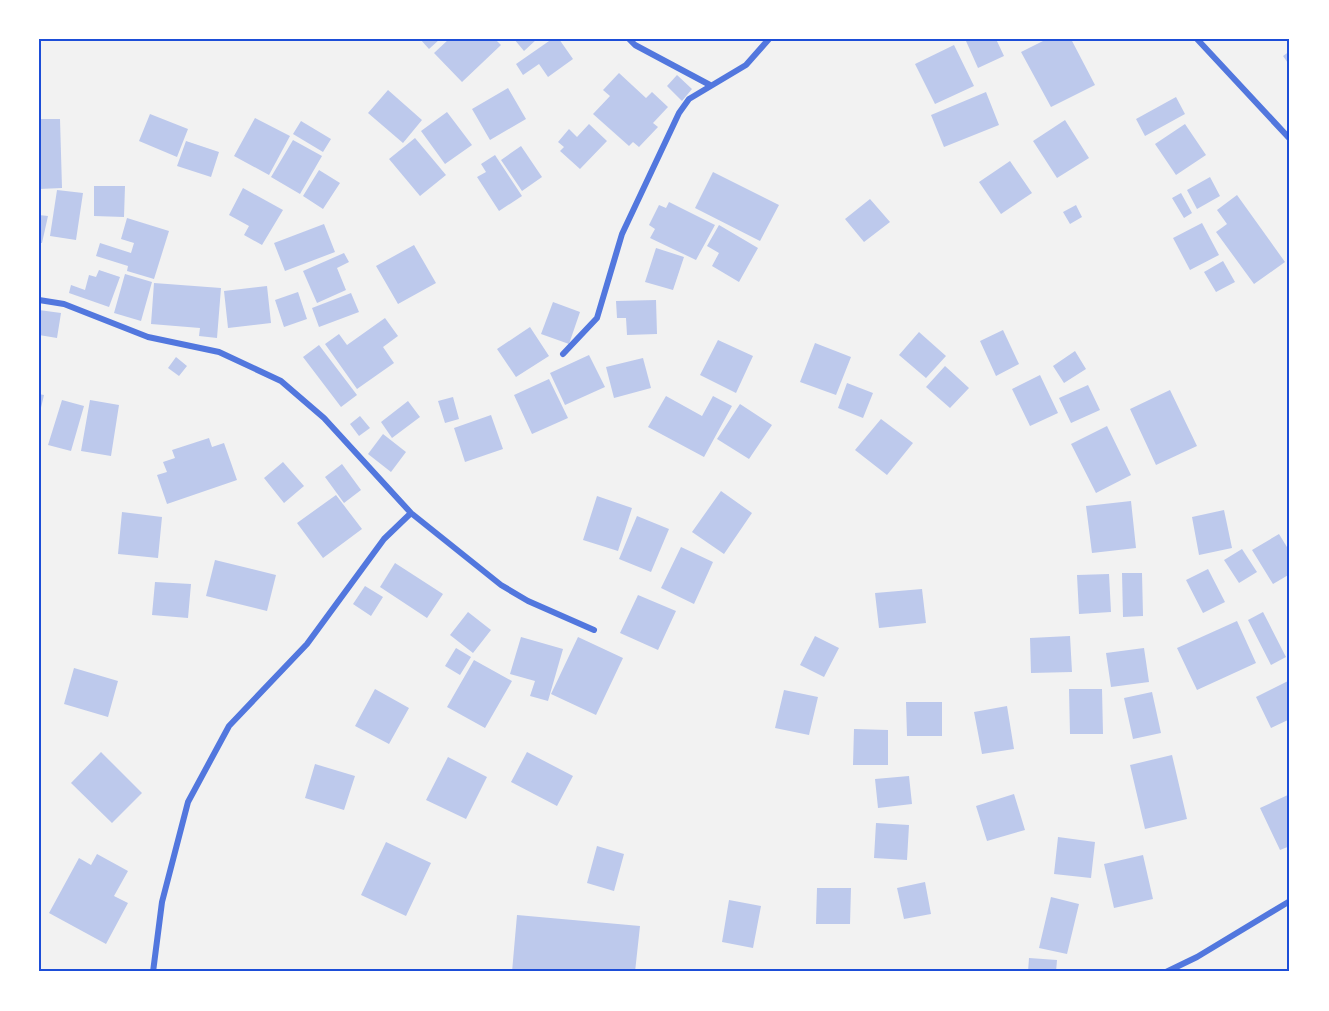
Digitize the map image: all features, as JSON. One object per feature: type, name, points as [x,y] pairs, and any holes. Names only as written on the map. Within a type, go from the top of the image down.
[{"type":"street","points":[[629,39],[635,45],[710,85]]},
{"type":"street","points":[[563,354],[597,318],[622,234],[679,113],[689,99],[746,65],[769,39]]},
{"type":"street","points":[[1197,39],[1290,140]]},
{"type":"street","points":[[39,300],[64,304],[148,337],[219,352],[281,381],[324,418],[411,513],[501,585],[528,601],[594,630]]},
{"type":"street","points":[[153,972],[162,902],[188,802],[229,726],[307,644],[384,539],[411,513]]},
{"type":"street","points":[[1166,972],[1197,957],[1290,901]]},
{"type":"building","points":[[420,39],[440,39],[429,49]]},
{"type":"building","points":[[449,39],[495,39],[501,45],[462,82],[434,53]]},
{"type":"building","points":[[514,39],[537,39],[524,51]]},
{"type":"building","points":[[552,39],[559,39],[573,59],[548,77],[539,64],[523,75],[516,64]]},
{"type":"building","points":[[996,39],[1004,56],[978,68],[966,41]]},
{"type":"building","points":[[1047,39],[1071,39],[1095,85],[1051,107],[1021,52]]},
{"type":"building","points":[[954,45],[974,86],[935,104],[915,64]]},
{"type":"building","points":[[1290,51],[1290,66],[1283,56]]},
{"type":"building","points":[[619,73],[646,98],[652,92],[668,107],[653,123],[658,127],[639,147],[633,142],[629,146],[593,114],[610,96],[603,90]]},
{"type":"building","points":[[677,75],[692,89],[682,101],[667,86]]},
{"type":"building","points":[[508,88],[526,119],[490,140],[472,109]]},
{"type":"building","points":[[388,90],[422,120],[403,143],[368,113]]},
{"type":"building","points":[[986,92],[999,125],[944,147],[931,115]]},
{"type":"building","points":[[1176,97],[1185,114],[1145,136],[1136,119]]},
{"type":"building","points":[[447,112],[472,145],[445,164],[421,131]]},
{"type":"building","points":[[150,114],[188,129],[177,157],[139,141]]},
{"type":"building","points":[[255,118],[290,136],[269,175],[234,156]]},
{"type":"building","points":[[39,119],[60,119],[62,188],[39,189]]},
{"type":"building","points":[[1065,120],[1089,158],[1057,178],[1033,141]]},
{"type":"building","points":[[301,121],[331,139],[323,152],[293,134]]},
{"type":"building","points":[[589,124],[607,141],[580,169],[560,151],[564,147],[558,142],[569,129],[577,137]]},
{"type":"building","points":[[1185,124],[1206,155],[1176,175],[1155,144]]},
{"type":"building","points":[[415,138],[446,175],[420,196],[389,159]]},
{"type":"building","points":[[293,140],[322,156],[300,194],[271,177]]},
{"type":"building","points":[[186,141],[219,152],[211,177],[177,166]]},
{"type":"building","points":[[521,146],[542,177],[522,191],[501,160]]},
{"type":"building","points":[[495,155],[522,196],[499,211],[477,177],[486,172],[481,164]]},
{"type":"building","points":[[1010,161],[1032,193],[1001,214],[979,182]]},
{"type":"building","points":[[319,170],[340,183],[323,209],[303,196]]},
{"type":"building","points":[[713,172],[779,205],[760,241],[695,208]]},
{"type":"building","points":[[1210,177],[1220,196],[1197,209],[1187,190]]},
{"type":"building","points":[[94,186],[125,186],[124,217],[94,216]]},
{"type":"building","points":[[243,188],[283,210],[262,245],[244,235],[249,226],[229,215]]},
{"type":"building","points":[[57,190],[83,193],[76,240],[50,236]]},
{"type":"building","points":[[1181,193],[1192,213],[1184,218],[1172,198]]},
{"type":"building","points":[[1237,195],[1285,262],[1254,284],[1216,232],[1227,224],[1217,210]]},
{"type":"building","points":[[870,199],[890,222],[864,242],[845,219]]},
{"type":"building","points":[[669,202],[715,225],[696,260],[650,238],[655,229],[649,225],[659,205],[666,208]]},
{"type":"building","points":[[1076,205],[1082,217],[1070,224],[1063,212]]},
{"type":"building","points":[[39,215],[48,216],[42,243],[39,243]]},
{"type":"building","points":[[127,218],[169,231],[154,279],[127,271],[128,266],[96,256],[100,243],[131,253],[134,243],[121,239]]},
{"type":"building","points":[[1202,223],[1219,255],[1190,270],[1173,238]]},
{"type":"building","points":[[324,224],[335,252],[285,271],[274,243]]},
{"type":"building","points":[[719,225],[758,248],[739,282],[712,266],[719,253],[707,246]]},
{"type":"building","points":[[414,245],[436,283],[398,304],[376,266]]},
{"type":"building","points":[[656,248],[684,257],[673,290],[645,282]]},
{"type":"building","points":[[344,253],[349,262],[337,268],[346,290],[317,303],[303,271]]},
{"type":"building","points":[[1223,261],[1235,282],[1216,292],[1204,272]]},
{"type":"building","points":[[99,270],[120,277],[109,307],[69,293],[71,285],[85,290],[89,275],[96,277]]},
{"type":"building","points":[[125,274],[152,282],[141,321],[114,313]]},
{"type":"building","points":[[154,283],[221,288],[217,338],[199,336],[200,328],[151,324]]},
{"type":"building","points":[[267,286],[271,323],[228,328],[224,291]]},
{"type":"building","points":[[298,292],[307,319],[284,327],[275,300]]},
{"type":"building","points":[[351,293],[359,312],[319,327],[312,308]]},
{"type":"building","points":[[656,300],[657,334],[627,335],[626,318],[617,318],[616,301]]},
{"type":"building","points":[[553,302],[580,312],[569,344],[541,334]]},
{"type":"building","points":[[39,310],[61,313],[57,338],[39,335]]},
{"type":"building","points":[[385,318],[398,336],[383,347],[394,363],[357,389],[325,344],[339,334],[347,345]]},
{"type":"building","points":[[530,327],[549,356],[516,377],[497,349]]},
{"type":"building","points":[[1003,330],[1019,364],[996,376],[980,341]]},
{"type":"building","points":[[919,332],[946,356],[926,378],[899,355]]},
{"type":"building","points":[[718,340],[753,356],[736,393],[700,375]]},
{"type":"building","points":[[815,343],[851,357],[836,395],[800,382]]},
{"type":"building","points":[[319,345],[357,395],[341,407],[303,357]]},
{"type":"building","points":[[1075,351],[1086,369],[1064,383],[1053,366]]},
{"type":"building","points":[[589,355],[605,387],[565,405],[550,373]]},
{"type":"building","points":[[176,357],[187,366],[179,376],[168,368]]},
{"type":"building","points":[[643,358],[651,388],[614,398],[606,367]]},
{"type":"building","points":[[945,366],[969,388],[950,408],[926,387]]},
{"type":"building","points":[[1040,375],[1058,413],[1030,426],[1012,389]]},
{"type":"building","points":[[549,379],[568,418],[532,434],[514,395]]},
{"type":"building","points":[[847,383],[873,393],[863,418],[838,408]]},
{"type":"building","points":[[1088,385],[1100,410],[1071,423],[1059,398]]},
{"type":"building","points":[[1170,390],[1197,446],[1156,465],[1130,409]]},
{"type":"building","points":[[39,394],[44,395],[40,412],[39,412]]},
{"type":"building","points":[[666,396],[702,416],[713,396],[732,406],[704,457],[648,427]]},
{"type":"building","points":[[453,397],[459,419],[445,423],[438,401]]},
{"type":"building","points":[[62,400],[84,406],[71,451],[48,445]]},
{"type":"building","points":[[90,400],[119,405],[111,456],[81,451]]},
{"type":"building","points":[[408,401],[420,417],[392,438],[381,422]]},
{"type":"building","points":[[740,404],[772,425],[749,459],[717,439]]},
{"type":"building","points":[[491,415],[503,449],[465,462],[454,428]]},
{"type":"building","points":[[360,416],[370,428],[359,436],[350,424]]},
{"type":"building","points":[[881,419],[913,443],[887,475],[855,450]]},
{"type":"building","points":[[1107,426],[1131,475],[1096,493],[1071,444]]},
{"type":"building","points":[[383,434],[406,452],[391,472],[368,454]]},
{"type":"building","points":[[209,438],[212,447],[224,443],[237,480],[167,504],[157,475],[167,472],[163,462],[175,458],[172,450]]},
{"type":"building","points":[[283,462],[304,486],[284,503],[264,478]]},
{"type":"building","points":[[342,464],[361,490],[344,503],[325,477]]},
{"type":"building","points":[[721,491],[752,513],[724,554],[692,532]]},
{"type":"building","points":[[336,495],[362,529],[323,558],[297,523]]},
{"type":"building","points":[[597,496],[632,508],[618,551],[583,540]]},
{"type":"building","points":[[1131,501],[1136,548],[1092,553],[1086,506]]},
{"type":"building","points":[[1224,510],[1232,548],[1199,555],[1192,517]]},
{"type":"building","points":[[122,512],[162,517],[158,558],[118,554]]},
{"type":"building","points":[[637,516],[669,529],[651,572],[619,559]]},
{"type":"building","points":[[1279,534],[1290,552],[1290,574],[1273,584],[1252,550]]},
{"type":"building","points":[[681,547],[713,562],[694,604],[661,588]]},
{"type":"building","points":[[1242,549],[1257,572],[1239,583],[1224,560]]},
{"type":"building","points":[[215,560],[276,575],[267,611],[206,596]]},
{"type":"building","points":[[395,563],[443,594],[427,618],[380,587]]},
{"type":"building","points":[[1208,569],[1225,602],[1203,613],[1186,580]]},
{"type":"building","points":[[1122,573],[1142,573],[1143,616],[1123,617]]},
{"type":"building","points":[[1109,574],[1111,612],[1079,614],[1077,575]]},
{"type":"building","points":[[155,582],[191,584],[188,618],[152,615]]},
{"type":"building","points":[[365,586],[383,597],[371,616],[353,604]]},
{"type":"building","points":[[922,589],[926,623],[879,628],[875,593]]},
{"type":"building","points":[[638,595],[676,611],[658,650],[620,633]]},
{"type":"building","points":[[468,612],[491,630],[473,653],[450,635]]},
{"type":"building","points":[[1263,612],[1286,657],[1271,665],[1248,620]]},
{"type":"building","points":[[1237,621],[1256,663],[1197,690],[1177,648]]},
{"type":"building","points":[[815,636],[839,648],[824,677],[800,665]]},
{"type":"building","points":[[1070,636],[1072,672],[1031,673],[1030,638]]},
{"type":"building","points":[[521,637],[563,649],[548,701],[530,696],[535,681],[510,674]]},
{"type":"building","points":[[578,637],[623,658],[596,715],[551,694]]},
{"type":"building","points":[[456,648],[471,657],[460,675],[445,666]]},
{"type":"building","points":[[1144,648],[1149,682],[1111,687],[1106,653]]},
{"type":"building","points":[[474,660],[512,681],[485,728],[447,707]]},
{"type":"building","points":[[74,668],[118,681],[108,717],[64,704]]},
{"type":"building","points":[[1290,680],[1290,719],[1271,728],[1256,697]]},
{"type":"building","points":[[375,689],[409,708],[389,744],[355,726]]},
{"type":"building","points":[[1069,689],[1102,689],[1103,734],[1070,734]]},
{"type":"building","points":[[784,690],[818,697],[809,735],[775,728]]},
{"type":"building","points":[[1152,692],[1161,733],[1133,739],[1124,698]]},
{"type":"building","points":[[906,702],[942,702],[942,736],[907,736]]},
{"type":"building","points":[[1007,706],[1014,749],[982,754],[974,712]]},
{"type":"building","points":[[854,729],[888,730],[888,765],[853,765]]},
{"type":"building","points":[[101,752],[142,793],[112,823],[71,783]]},
{"type":"building","points":[[527,752],[573,776],[557,806],[511,782]]},
{"type":"building","points":[[1172,755],[1187,819],[1145,829],[1130,765]]},
{"type":"building","points":[[448,757],[487,777],[466,819],[426,800]]},
{"type":"building","points":[[315,764],[355,776],[344,810],[305,798]]},
{"type":"building","points":[[909,776],[912,804],[878,808],[875,779]]},
{"type":"building","points":[[1014,794],[1025,830],[987,841],[976,806]]},
{"type":"building","points":[[1290,794],[1290,846],[1280,850],[1260,808]]},
{"type":"building","points":[[876,823],[909,825],[907,860],[874,858]]},
{"type":"building","points":[[1058,837],[1095,842],[1091,878],[1054,874]]},
{"type":"building","points":[[386,842],[431,863],[406,916],[361,895]]},
{"type":"building","points":[[597,846],[624,854],[614,891],[587,883]]},
{"type":"building","points":[[97,854],[128,871],[114,896],[128,903],[106,944],[49,913],[79,858],[91,865]]},
{"type":"building","points":[[1143,855],[1153,899],[1114,908],[1104,864]]},
{"type":"building","points":[[925,882],[931,914],[904,919],[897,888]]},
{"type":"building","points":[[817,888],[851,888],[850,924],[816,924]]},
{"type":"building","points":[[1051,897],[1079,904],[1067,954],[1039,948]]},
{"type":"building","points":[[729,900],[761,906],[753,948],[722,942]]},
{"type":"building","points":[[517,915],[640,926],[635,972],[512,972]]},
{"type":"building","points":[[1029,958],[1057,960],[1056,972],[1028,972]]}]
